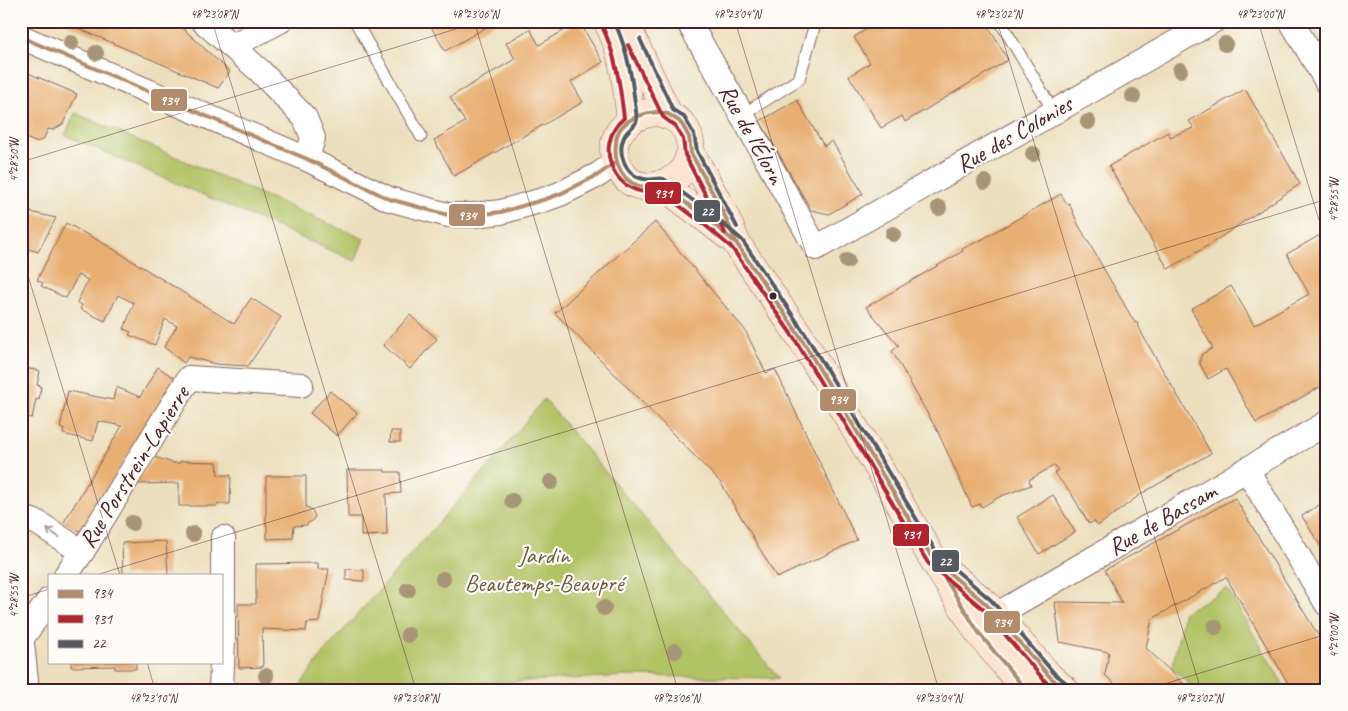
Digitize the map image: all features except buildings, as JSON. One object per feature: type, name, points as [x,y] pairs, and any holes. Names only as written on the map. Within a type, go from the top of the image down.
[{"type":"main road","points":[[607,21],[620,50],[625,67],[631,120]]},
{"type":"main road","points":[[624,21],[668,114],[683,126],[689,137],[691,153],[724,214],[737,244],[800,338],[979,633],[1026,690]]},
{"type":"main road","points":[[668,114],[646,113],[631,120],[620,129],[616,140],[615,152],[616,162],[622,173],[632,182],[646,187],[661,184],[673,180],[682,172],[691,153]]},
{"type":"main road","points":[[661,184],[737,244]]},
{"type":"main road","points":[[933,559],[986,604],[1050,677],[1064,690]]},
{"type":"street","points":[[203,21],[260,71],[305,118],[313,138],[307,159]]},
{"type":"street","points":[[232,46],[280,21]]},
{"type":"street","name":"Rue de l'Élorn","points":[[688,21],[816,248]]},
{"type":"street","name":"Rue des Colonies","points":[[816,248],[1213,21]]},
{"type":"street","points":[[1291,21],[1327,82]]},
{"type":"street","points":[[21,37],[307,159],[389,199],[448,215],[501,212],[546,199],[598,175],[616,162]]},
{"type":"street","name":"Rue Porstrein-Lapierre","points":[[67,574],[189,378],[301,385]]},
{"type":"street","name":"Rue de Bassam","points":[[996,615],[1327,423]]},
{"type":"street","points":[[1247,470],[1327,604]]},
{"type":"street","points":[[21,517],[38,523],[82,552]]},
{"type":"street","points":[[221,690],[223,538]]},
{"type":"street","points":[[27,690],[22,636],[48,601]]},
{"type":"lane","points":[[355,21],[421,136]]},
{"type":"lane","points":[[742,115],[799,79],[815,24],[820,21]]},
{"type":"lane","points":[[1000,21],[1054,112]]},
{"type":"green space","points":[[75,113],[364,239],[355,261],[65,135]]},
{"type":"green space","name":"Jardin Beautemps-Beaupré","points":[[544,399],[779,678],[628,676],[465,684],[300,686],[326,650],[495,459]]},
{"type":"green space","points":[[1227,589],[1286,689],[1196,690],[1172,668],[1184,612]]},
{"type":"transit line","name":"22","points":[[614,21],[627,57],[637,119],[622,142],[622,156],[627,168],[637,177],[649,180],[664,179],[714,216],[742,240],[806,335],[938,555],[991,600],[1054,673],[1069,685]]},
{"type":"transit line","name":"931","points":[[601,24],[614,58],[624,118],[614,130],[609,143],[609,156],[613,169],[620,180],[631,188],[644,192],[660,191],[732,248],[796,341],[928,563],[982,608],[1055,690]]},
{"type":"transit line","name":"934","points":[[21,37],[307,159],[389,199],[448,215],[501,212],[546,199],[598,175],[616,162]]},
{"type":"transit line","name":"22","points":[[640,39],[673,110],[684,117],[694,134],[697,151],[737,227]]},
{"type":"transit line","name":"931","points":[[628,45],[663,117],[675,126],[683,139],[685,155],[725,233]]},
{"type":"transit line","name":"934","points":[[656,112],[668,114],[683,126],[689,137],[691,153],[724,214],[737,244],[661,184],[647,187],[637,185],[621,172],[615,151],[618,133],[624,124],[632,119],[656,112]]},
{"type":"transit line","name":"934","points":[[737,244],[801,338],[933,559]]},
{"type":"transit line","name":"934","points":[[933,559],[986,604],[1050,677],[1065,690]]},
{"type":"transit line","name":"934","points":[[933,559],[979,633],[1026,690]]}]
